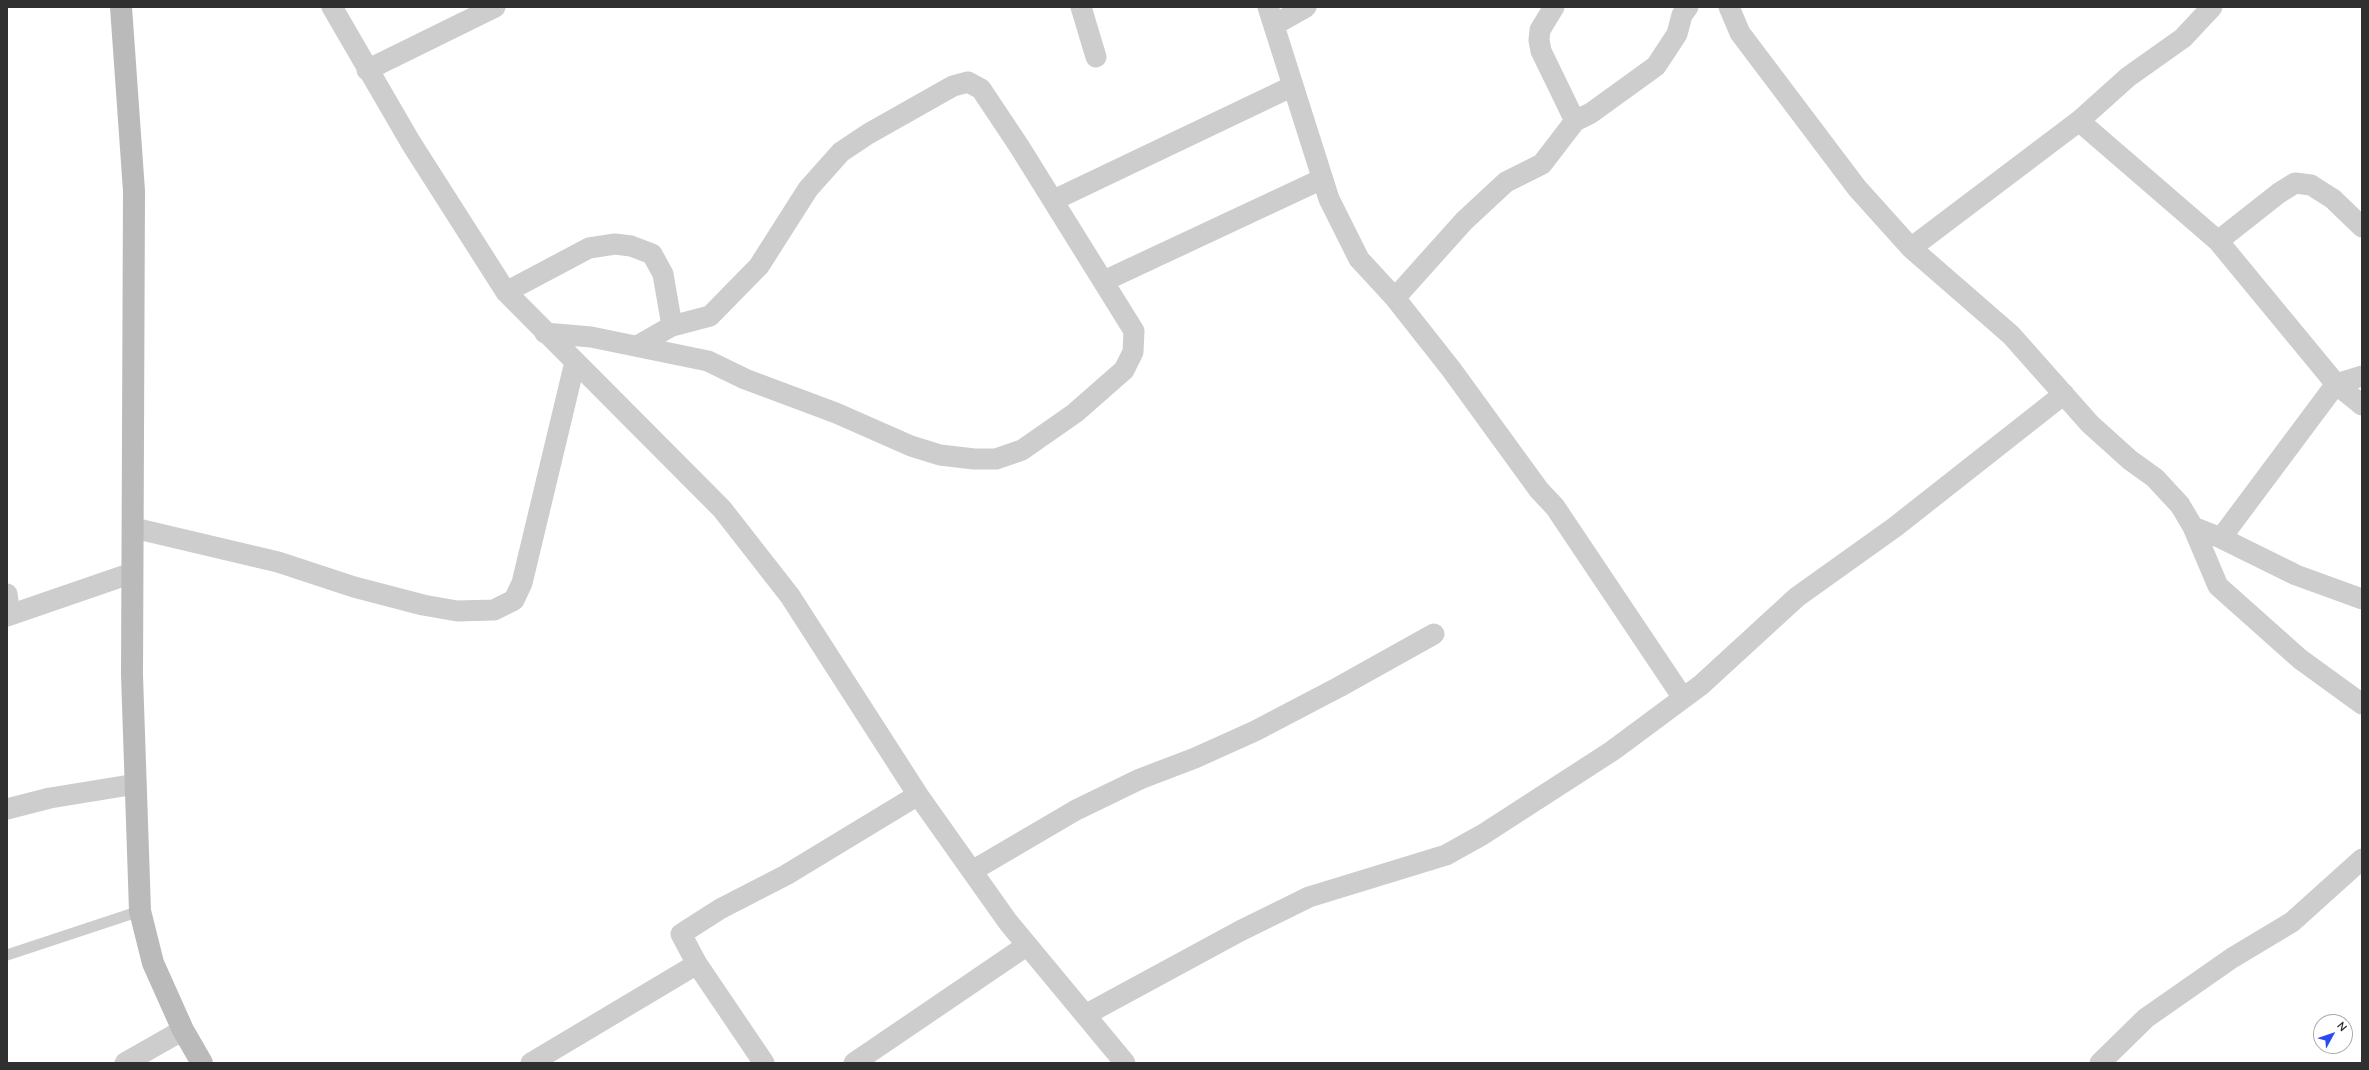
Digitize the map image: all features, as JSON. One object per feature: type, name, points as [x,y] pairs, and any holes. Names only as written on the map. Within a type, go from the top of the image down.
[{"type":"street","points":[[121,7],[134,191],[134,528],[132,573],[132,675],[140,911],[152,964],[183,1030],[202,1063]]},
{"type":"street","points":[[332,7],[367,70],[506,292],[545,333],[722,509],[790,596],[918,795],[972,871],[1026,946],[1085,1015],[1118,1061]]},
{"type":"street","points":[[367,70],[495,7]]},
{"type":"street","points":[[1081,7],[1096,57]]},
{"type":"street","points":[[1306,7],[1271,16],[1329,199],[1359,259],[1395,298],[1451,368],[1539,490],[1555,507],[1683,698]]},
{"type":"street","points":[[1554,7],[1540,30],[1540,46],[1575,121]]},
{"type":"street","points":[[1395,298],[1464,221],[1506,182],[1542,164],[1575,121],[1591,113],[1656,66],[1676,34],[1682,15],[1688,7]]},
{"type":"street","points":[[1729,7],[1740,32],[1816,134],[1858,188],[1911,248],[2011,335],[2090,424],[2130,460],[2155,478],[2180,504],[2193,527],[2218,586],[2300,659],[2362,704]]},
{"type":"street","points":[[1911,248],[2079,121],[2128,77],[2183,38],[2212,7]]},
{"type":"street","points":[[545,333],[591,337],[708,361],[745,379],[836,413],[911,446],[940,455],[974,459],[996,459],[1022,450],[1075,413],[1124,370],[1133,352],[1134,331],[1054,200],[981,89],[968,82],[953,86],[868,134],[841,152],[808,189],[753,272],[710,316],[672,326],[637,346]]},
{"type":"street","points":[[1054,200],[1293,86]]},
{"type":"street","points":[[2079,121],[2218,241],[2336,384],[2362,405]]},
{"type":"street","points":[[1104,281],[1322,179]]},
{"type":"street","points":[[2218,241],[2279,193],[2295,183],[2311,185],[2333,199],[2362,227]]},
{"type":"street","points":[[506,292],[589,248],[615,244],[631,246],[652,254],[663,274],[672,326]]},
{"type":"street","points":[[134,528],[278,562],[354,587],[423,606],[456,611],[494,610],[514,600],[522,583],[575,362]]},
{"type":"street","points":[[2222,538],[2336,384],[2362,376]]},
{"type":"street","points":[[1085,1015],[1240,930],[1309,897],[1446,856],[1482,835],[1606,755],[1701,685],[1797,597],[1895,527],[2064,394]]},
{"type":"street","points":[[2193,527],[2222,538],[2296,574],[2362,599]]},
{"type":"street","points":[[7,594],[9,615],[132,573]]},
{"type":"street","points":[[972,871],[1076,810],[1140,779],[1195,758],[1255,731],[1339,687],[1434,634]]},
{"type":"street","points":[[7,809],[50,798],[136,784]]},
{"type":"street","points":[[764,1063],[697,964],[681,934],[720,909],[786,875],[918,795]]},
{"type":"street","points":[[2100,1063],[2146,1018],[2232,958],[2292,922],[2362,859]]},
{"type":"street","points":[[854,1063],[1026,946]]},
{"type":"street","points":[[531,1063],[697,964]]},
{"type":"street","points":[[125,1063],[183,1030]]},
{"type":"lane","points":[[7,956],[140,911]]}]
